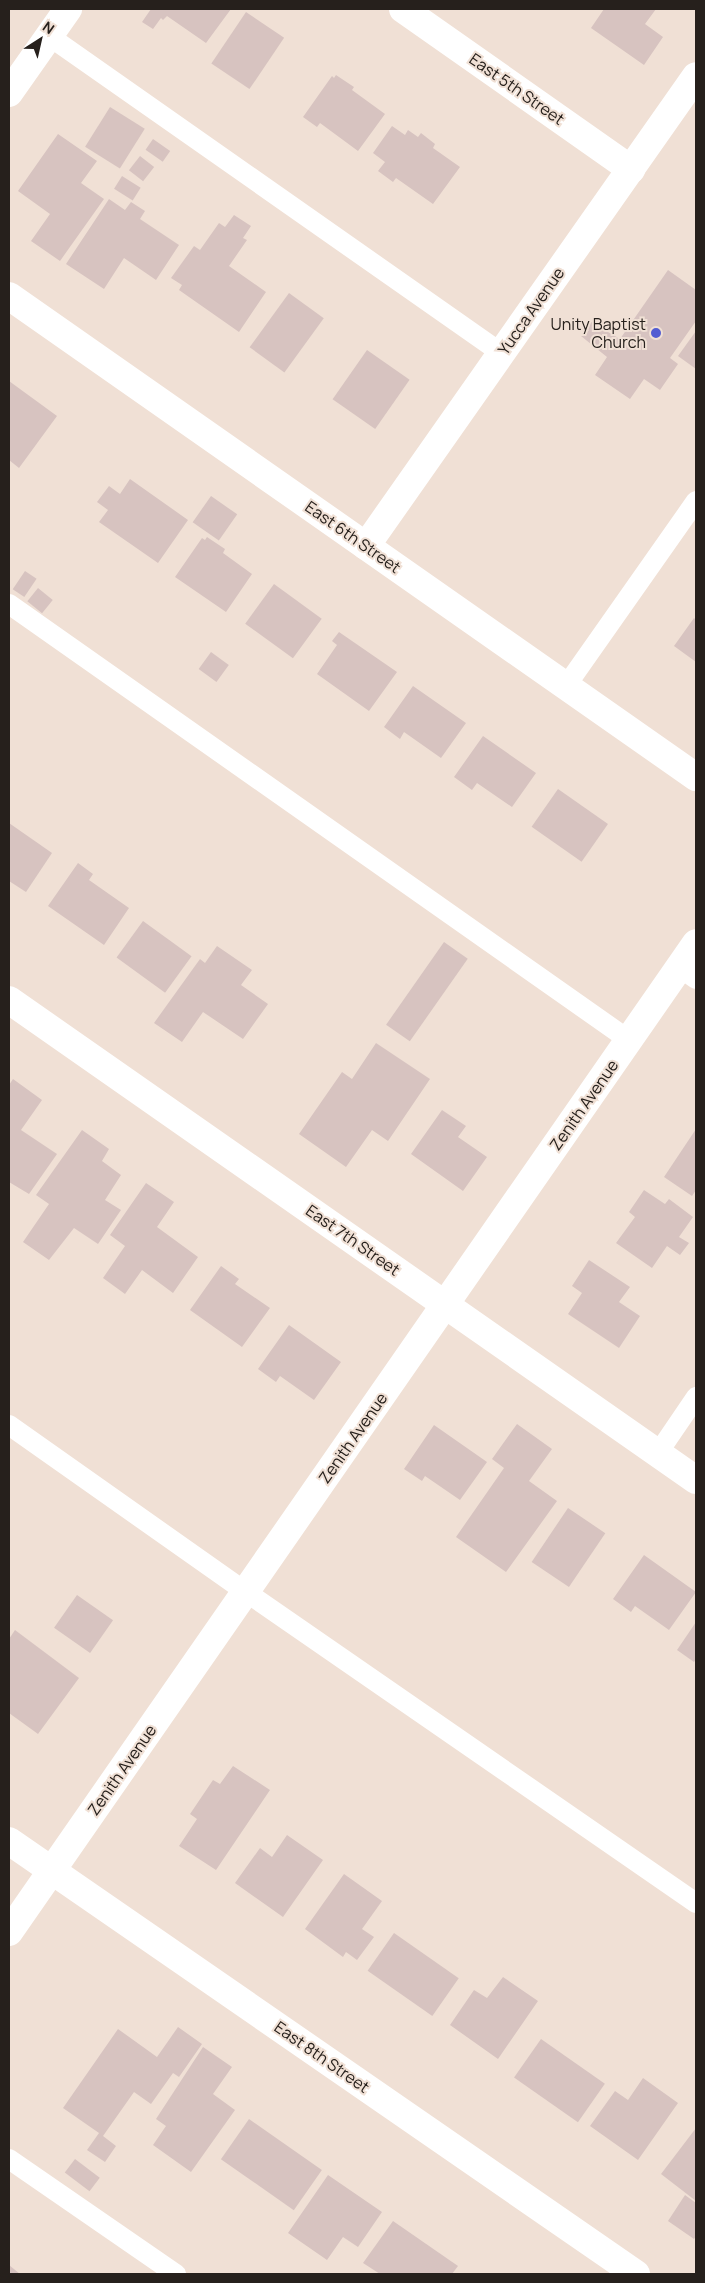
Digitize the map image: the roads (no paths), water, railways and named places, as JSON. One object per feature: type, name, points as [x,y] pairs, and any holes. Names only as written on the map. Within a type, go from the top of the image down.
[{"type":"street","points":[[9,93],[68,9]]},
{"type":"street","name":"East 5th Street","points":[[403,9],[631,169]]},
{"type":"street","name":"Yucca Avenue","points":[[366,546],[696,76]]},
{"type":"street","name":"East 6th Street","points":[[9,296],[696,777]]},
{"type":"street","name":"Zenith Avenue","points":[[9,1932],[446,1305],[628,1040],[688,973],[696,942]]},
{"type":"street","name":"East 7th Street","points":[[9,1000],[696,1480]]},
{"type":"street","name":"East 8th Street","points":[[9,1840],[636,2274]]},
{"type":"lane","points":[[49,36],[501,353]]},
{"type":"lane","points":[[566,686],[696,501]]},
{"type":"lane","points":[[9,604],[628,1040]]},
{"type":"lane","points":[[658,1453],[696,1397]]},
{"type":"lane","points":[[9,1425],[246,1592],[696,1903]]},
{"type":"lane","points":[[9,2159],[176,2274]]},
{"type":"place","name":"Unity Baptist Church","points":[[656,333]]}]
